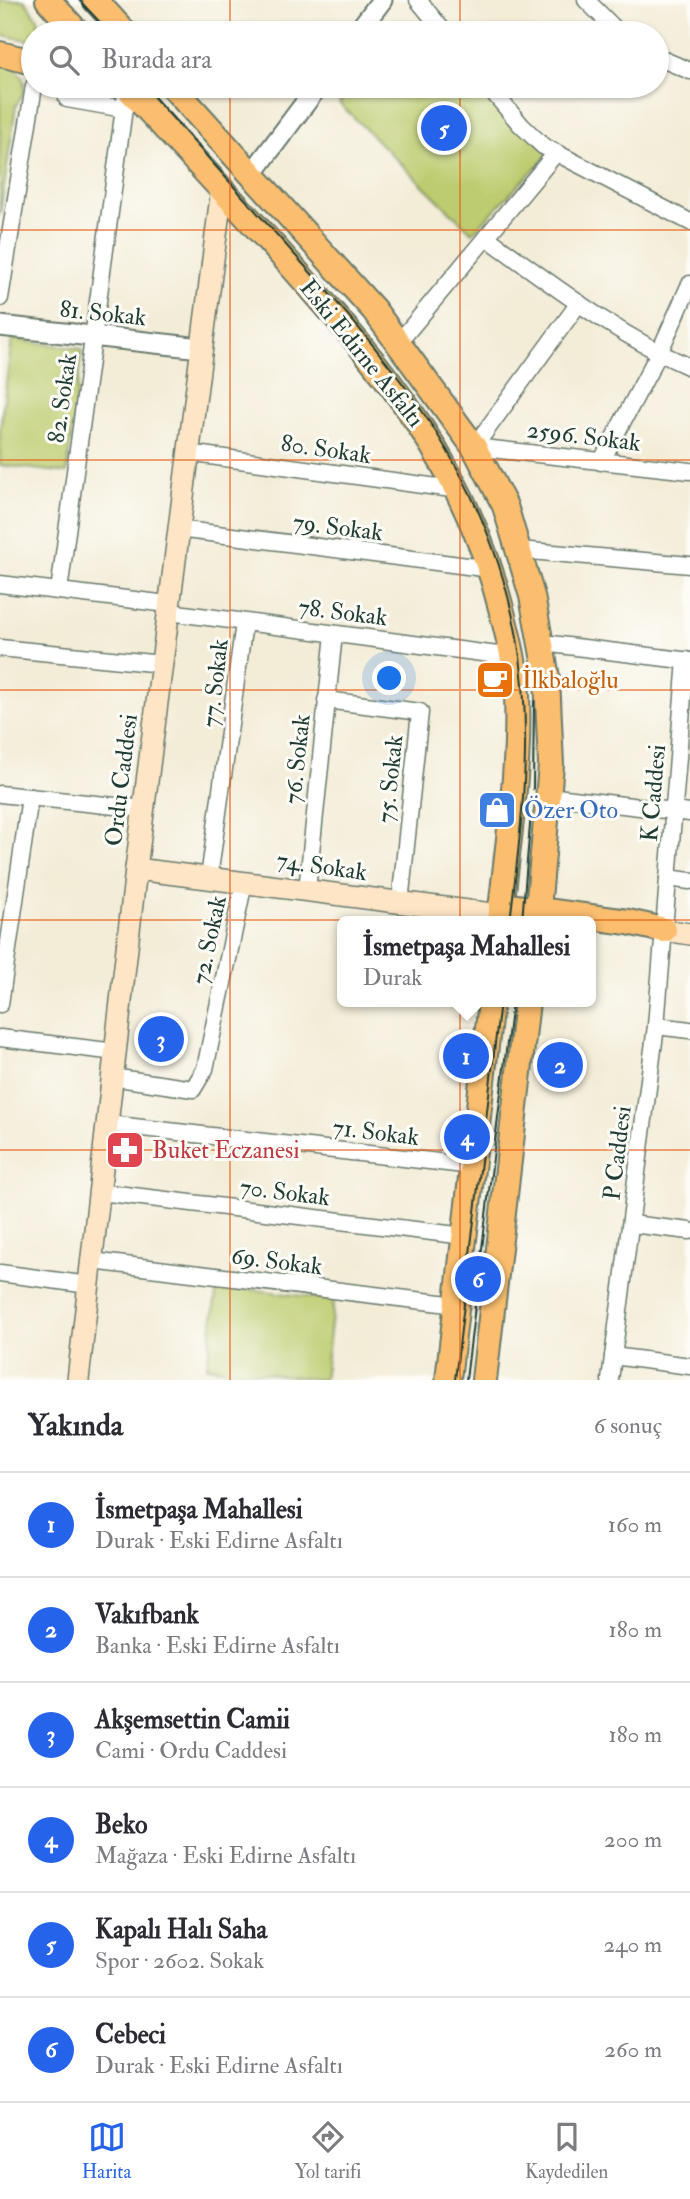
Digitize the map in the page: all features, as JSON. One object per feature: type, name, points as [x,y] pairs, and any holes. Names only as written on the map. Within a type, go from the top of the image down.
[{"type":"main road","points":[[48,0],[67,21]]},
{"type":"main road","points":[[98,1],[115,21]]},
{"type":"main road","points":[[0,54],[21,59]]},
{"type":"main road","name":"Eski Edirne Asfaltı","points":[[132,98],[222,188],[385,373],[435,446],[459,490],[491,569],[513,657],[517,695],[515,777],[500,914]]},
{"type":"main road","name":"Eski Edirne Asfaltı","points":[[183,98],[399,342],[474,447],[505,506],[543,643],[551,765],[537,915]]},
{"type":"main road","name":"Ordu Caddesi","points":[[78,1380],[136,869],[222,188]]},
{"type":"main road","name":"74. Sokak","points":[[136,869],[500,914]]},
{"type":"main road","points":[[500,914],[537,915]]},
{"type":"main road","points":[[596,922],[690,934]]},
{"type":"main road","points":[[596,929],[628,933],[664,930]]},
{"type":"main road","points":[[448,1380],[490,1007]]},
{"type":"main road","points":[[484,1380],[526,1007]]},
{"type":"street","points":[[366,21],[382,0]]},
{"type":"street","points":[[418,0],[435,21]]},
{"type":"street","points":[[586,0],[607,21]]},
{"type":"street","points":[[669,62],[690,71]]},
{"type":"street","points":[[0,298],[32,98]]},
{"type":"street","points":[[66,99],[75,98]]},
{"type":"street","name":"82. Sokak","points":[[59,591],[125,98]]},
{"type":"street","points":[[252,174],[309,98]]},
{"type":"street","points":[[498,98],[521,125],[556,153],[690,222]]},
{"type":"street","points":[[399,342],[556,153]]},
{"type":"street","points":[[486,237],[579,303],[659,353],[690,367]]},
{"type":"street","points":[[601,461],[659,353],[690,284]]},
{"type":"street","points":[[474,447],[579,303]]},
{"type":"street","name":"81. Sokak","points":[[0,326],[201,348]]},
{"type":"street","name":"2596. Sokak","points":[[474,447],[690,471]]},
{"type":"street","name":"80. Sokak","points":[[188,453],[459,490]]},
{"type":"street","name":"79. Sokak","points":[[178,529],[491,569]]},
{"type":"street","points":[[519,550],[690,565]]},
{"type":"street","name":"78. Sokak","points":[[0,584],[168,608],[244,623],[513,657]]},
{"type":"street","name":"77. Sokak","points":[[214,879],[244,623]]},
{"type":"street","name":"76. Sokak","points":[[307,890],[334,634]]},
{"type":"street","points":[[543,643],[688,661]]},
{"type":"street","points":[[0,648],[162,664]]},
{"type":"street","name":"K Caddesi","points":[[664,930],[668,878],[682,813],[688,661]]},
{"type":"street","name":"75. Sokak","points":[[326,699],[420,712],[400,903]]},
{"type":"street","points":[[0,794],[144,809]]},
{"type":"street","points":[[548,796],[682,813]]},
{"type":"street","points":[[0,1004],[30,797]]},
{"type":"street","points":[[668,878],[690,881]]},
{"type":"street","name":"72. Sokak","points":[[113,1077],[193,1089],[205,1069],[244,882]]},
{"type":"street","name":"P Caddesi","points":[[610,1380],[656,1026],[664,930]]},
{"type":"street","points":[[656,1026],[690,1030]]},
{"type":"street","points":[[0,1038],[116,1052]]},
{"type":"street","name":"71. Sokak","points":[[108,1124],[472,1166]]},
{"type":"street","name":"70. Sokak","points":[[100,1192],[465,1236]]},
{"type":"street","points":[[631,1224],[690,1231]]},
{"type":"street","name":"69. Sokak","points":[[92,1261],[457,1306]]},
{"type":"street","points":[[0,1273],[89,1285]]},
{"type":"street","points":[[613,1356],[690,1366]]},
{"type":"green space","points":[[0,0],[24,0],[38,21],[21,21],[21,39],[0,35]]},
{"type":"green space","points":[[0,57],[21,75],[21,97],[16,105],[0,214]]},
{"type":"green space","points":[[344,98],[491,98],[549,154],[472,233],[339,103]]},
{"type":"green space","points":[[12,339],[82,349],[67,473],[0,465],[0,429]]},
{"type":"green space","points":[[217,1285],[334,1300],[324,1380],[207,1367]]},
{"type":"tram line","points":[[79,0],[99,21]]},
{"type":"tram line","points":[[155,98],[333,298],[403,384],[460,474],[483,523],[502,575],[516,632],[524,704],[522,813],[511,916]]},
{"type":"tram line","points":[[533,789],[534,701]]},
{"type":"tram line","points":[[522,916],[531,813]]},
{"type":"tram line","points":[[455,1380],[499,1007]]},
{"type":"tram line","points":[[466,1380],[511,1007]]},
{"type":"place","name":"Kapalı Halı Saha","points":[[444,128]]},
{"type":"place","name":"İlkbaloğlu","points":[[495,680]]},
{"type":"place","name":"Özer Oto","points":[[497,810]]},
{"type":"place","name":"Akşemsettin Camii","points":[[161,1039]]},
{"type":"place","name":"İsmetpaşa Mahallesi","points":[[466,1056]]},
{"type":"place","name":"Vakıfbank","points":[[560,1065]]},
{"type":"place","name":"Beko","points":[[467,1137]]},
{"type":"place","name":"Buket Eczanesi","points":[[125,1150]]},
{"type":"place","name":"Cebeci","points":[[478,1279]]}]
